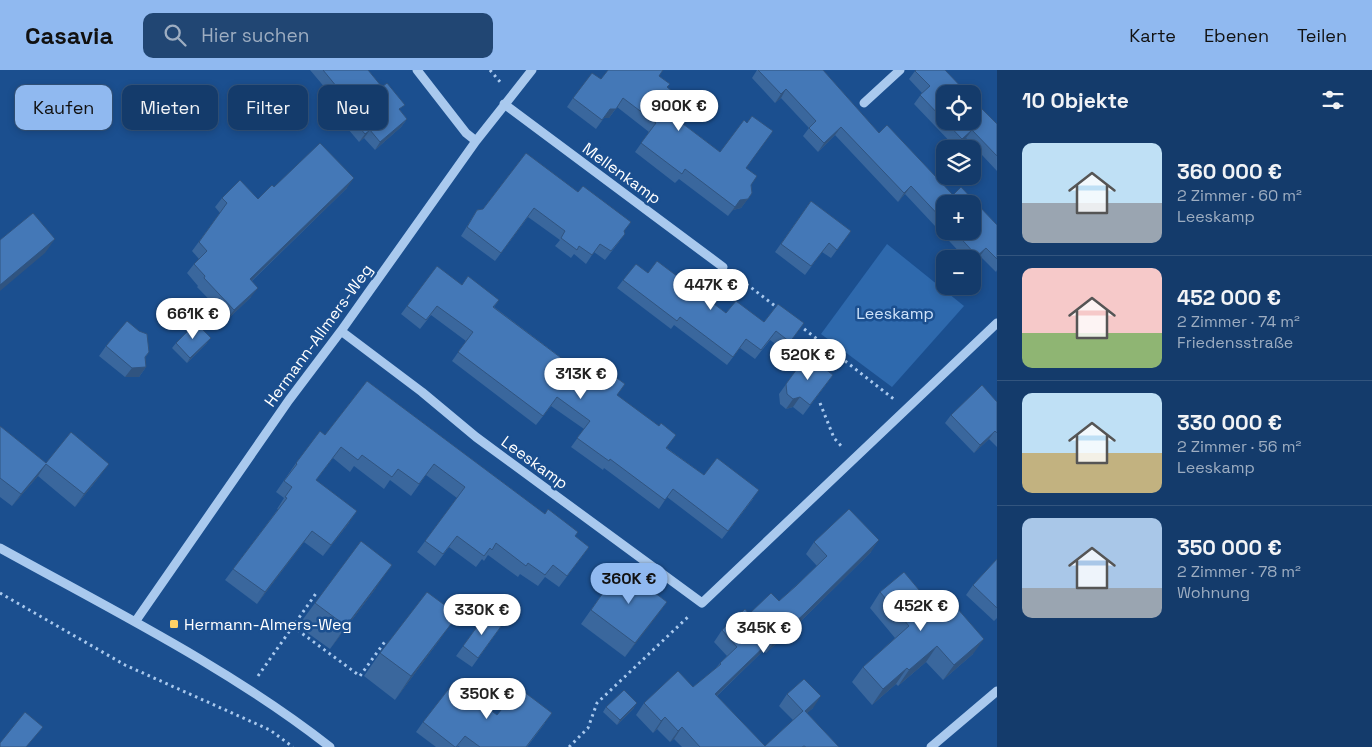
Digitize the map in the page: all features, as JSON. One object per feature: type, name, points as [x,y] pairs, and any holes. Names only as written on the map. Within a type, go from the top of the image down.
[{"type":"street","points":[[417,70],[466,133],[476,141]]},
{"type":"street","name":"Hermann-Allmers-Weg","points":[[135,622],[289,400],[476,141],[532,70]]},
{"type":"street","points":[[864,103],[900,70]]},
{"type":"street","name":"Mellenkamp","points":[[504,104],[723,267]]},
{"type":"street","points":[[702,604],[997,323]]},
{"type":"street","name":"Leeskamp","points":[[340,330],[422,392],[476,437],[702,604]]},
{"type":"street","points":[[0,548],[135,622],[250,691],[330,747]]},
{"type":"street","points":[[931,747],[997,691]]},
{"type":"path","points":[[723,267],[780,310]]},
{"type":"path","points":[[796,322],[888,394],[906,411]]},
{"type":"path","points":[[820,403],[834,438],[854,460]]},
{"type":"path","points":[[250,691],[262,668],[317,592]]},
{"type":"path","points":[[0,593],[125,665],[270,730],[293,747]]},
{"type":"path","points":[[569,747],[588,728],[597,703],[702,604]]},
{"type":"path","points":[[292,626],[360,676],[386,640]]},
{"type":"green space","name":"Leeskamp","points":[[887,244],[936,283],[936,295],[950,295],[964,306],[892,387],[821,334]]},
{"type":"building","points":[[323,70],[368,70],[380,85],[335,85]]},
{"type":"building","points":[[608,70],[663,70],[659,76],[670,84],[667,87],[678,96],[666,111],[720,152],[744,120],[747,123],[752,116],[773,131],[746,168],[757,176],[751,185],[752,193],[748,199],[740,200],[735,207],[685,169],[682,174],[641,143],[656,123],[623,98],[616,109],[610,109],[602,120],[573,98],[592,73],[601,79]]},
{"type":"building","points":[[758,70],[823,70],[879,133],[887,125],[936,177],[936,185],[944,185],[953,195],[936,195],[936,212],[911,186],[904,193],[841,127],[824,143],[809,128],[816,121],[786,89],[781,94]]},
{"type":"building","points":[[945,70],[959,85],[936,85],[936,112],[920,95],[930,86],[915,71]]},
{"type":"building","points":[[387,83],[405,105],[399,109],[407,119],[380,142],[370,130],[388,130],[388,85],[384,85]]},
{"type":"building","points":[[981,108],[997,124],[997,156],[972,130],[981,130]]},
{"type":"building","points":[[362,130],[370,130],[365,134]]},
{"type":"building","points":[[953,130],[972,130],[962,139]]},
{"type":"building","points":[[320,143],[354,178],[250,279],[258,288],[234,310],[204,278],[205,276],[194,264],[207,251],[199,242],[227,203],[222,198],[240,180],[258,199],[272,185],[274,187]]},
{"type":"building","points":[[526,153],[578,192],[583,186],[631,222],[624,231],[625,234],[611,251],[600,244],[592,255],[579,246],[577,250],[561,238],[565,231],[534,208],[501,253],[467,227],[477,210],[483,209]]},
{"type":"building","points":[[961,187],[969,195],[953,195]]},
{"type":"building","points":[[811,201],[851,231],[837,250],[829,243],[811,266],[781,244]]},
{"type":"building","points":[[981,208],[997,225],[997,259],[986,248],[981,252],[981,250],[971,250],[962,240],[981,240]]},
{"type":"building","points":[[33,213],[55,239],[0,285],[0,240]]},
{"type":"building","points":[[657,261],[726,313],[736,301],[764,322],[778,304],[804,323],[790,342],[776,331],[761,350],[746,339],[733,357],[680,317],[677,321],[623,280],[636,264],[648,273]]},
{"type":"building","points":[[437,266],[462,285],[468,276],[499,300],[493,307],[596,384],[606,370],[625,384],[617,395],[659,426],[661,423],[676,435],[666,448],[704,475],[717,458],[759,490],[728,531],[673,489],[665,500],[610,459],[609,461],[577,438],[590,421],[557,397],[543,416],[458,352],[473,332],[437,306],[426,320],[407,306]]},
{"type":"building","points":[[127,321],[139,331],[147,334],[149,352],[145,357],[146,367],[132,368],[106,346]]},
{"type":"building","points":[[196,323],[211,338],[190,358],[176,343]]},
{"type":"building","points":[[807,355],[833,375],[810,405],[800,397],[793,399],[787,394],[786,384]]},
{"type":"building","points":[[367,381],[545,514],[548,509],[578,532],[575,536],[589,547],[567,576],[553,565],[545,575],[528,563],[526,566],[496,543],[492,550],[490,548],[484,556],[457,536],[443,554],[425,541],[465,487],[434,464],[419,484],[398,469],[392,477],[362,455],[358,460],[341,447],[316,480],[357,511],[331,545],[312,531],[265,592],[233,569],[287,498],[285,497],[292,487],[284,481],[296,463],[320,431],[325,435]]},
{"type":"building","points":[[982,385],[997,402],[997,433],[995,431],[980,445],[951,415]]},
{"type":"building","points":[[0,426],[46,463],[71,432],[109,464],[84,494],[46,464],[21,494],[0,478]]},
{"type":"building","points":[[849,509],[879,540],[805,613],[774,642],[772,639],[715,694],[765,746],[803,711],[787,694],[804,679],[821,696],[805,711],[839,747],[700,747],[682,727],[678,731],[665,717],[661,721],[644,703],[678,671],[693,687],[721,664],[737,647],[722,630],[745,609],[749,614],[771,593],[779,601],[796,586],[827,556],[814,542]]},
{"type":"building","points":[[361,541],[392,565],[346,626],[315,603]]},
{"type":"building","points":[[997,559],[997,608],[973,585]]},
{"type":"building","points":[[621,567],[667,602],[635,643],[591,610]]},
{"type":"building","points":[[904,572],[930,603],[943,592],[984,639],[954,665],[937,646],[883,689],[863,667],[909,626],[880,592]]},
{"type":"building","points":[[427,592],[458,615],[411,676],[380,653]]},
{"type":"building","points":[[487,613],[502,625],[478,658],[463,646]]},
{"type":"building","points":[[454,682],[497,715],[519,688],[552,713],[526,747],[480,747],[465,736],[455,747],[423,722]]},
{"type":"building","points":[[624,690],[637,703],[620,720],[606,707]]},
{"type":"building","points":[[25,712],[43,727],[26,747],[0,747],[0,743]]},
{"type":"place","name":"Hermann-Almers-Weg","points":[[174,624]]}]
